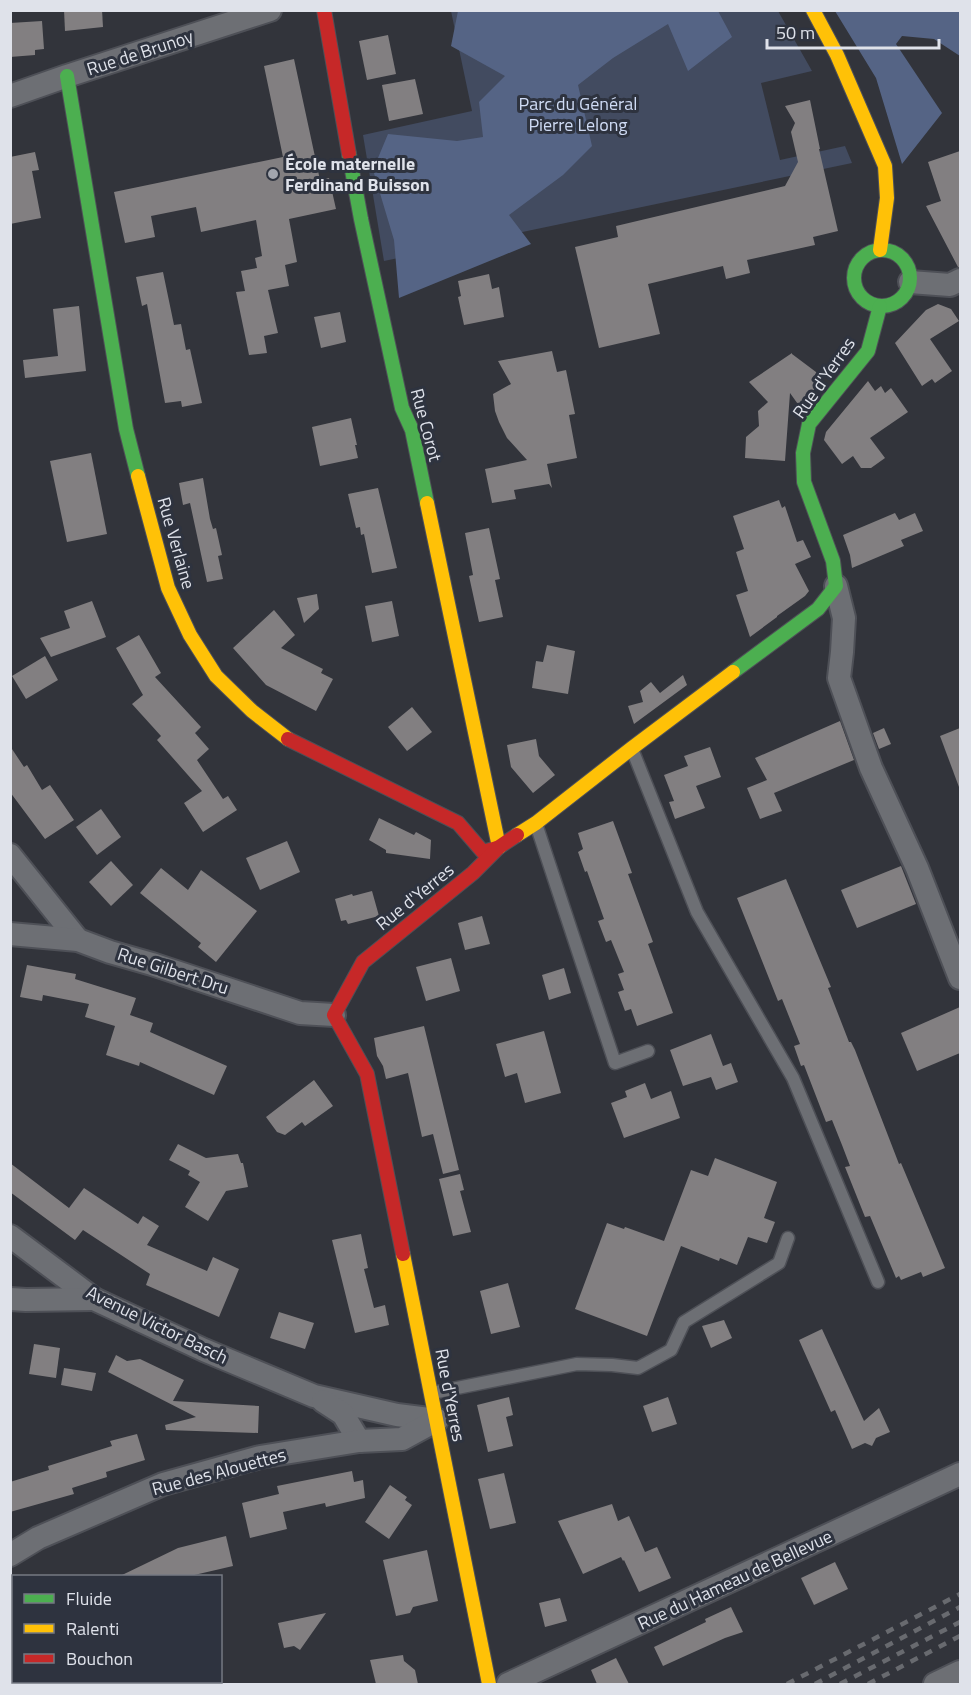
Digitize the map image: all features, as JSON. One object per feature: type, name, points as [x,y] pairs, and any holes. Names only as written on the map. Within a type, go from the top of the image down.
[{"type":"street","name":"Rue de Brunoy","points":[[10,96],[270,10]]},
{"type":"street","name":"Rue Corot","points":[[324,10],[361,219],[402,408],[412,430],[499,847]]},
{"type":"street","points":[[813,10],[837,55],[885,166],[889,182],[888,205],[880,250]]},
{"type":"street","name":"Rue Verlaine","points":[[67,76],[126,429],[168,588],[190,635],[216,676],[252,711],[289,739],[458,823],[483,852],[499,847]]},
{"type":"street","points":[[880,250],[896,254],[903,259],[908,266],[910,282],[908,290],[896,303],[880,306],[872,304],[859,294],[854,278],[859,262],[865,256],[880,250]]},
{"type":"street","points":[[910,282],[957,289]]},
{"type":"street","name":"Rue d'Yerres","points":[[489,1684],[368,1074],[334,1015],[363,962],[473,873],[499,847],[536,823],[818,609],[836,586],[834,561],[804,483],[803,453],[809,424],[868,351],[880,306]]},
{"type":"street","points":[[836,586],[844,618],[839,678],[872,768],[917,868],[960,978]]},
{"type":"street","points":[[458,823],[481,811],[489,801]]},
{"type":"street","points":[[10,855],[78,940]]},
{"type":"street","name":"Rue Gilbert Dru","points":[[10,934],[78,940],[300,1013],[334,1015]]},
{"type":"street","name":"Avenue Victor Basch","points":[[10,1236],[94,1299],[204,1350],[314,1396],[343,1414],[359,1441]]},
{"type":"street","points":[[10,1299],[94,1299]]},
{"type":"street","name":"Avenue Victor Basch","points":[[314,1396],[397,1415],[437,1420]]},
{"type":"street","name":"Rue des Alouettes","points":[[10,1555],[38,1538],[163,1484],[260,1457],[359,1441],[402,1439],[437,1420]]},
{"type":"street","name":"Rue du Hameau de Bellevue","points":[[508,1684],[960,1474]]},
{"type":"lane","points":[[632,748],[697,912],[793,1078],[878,1282]]},
{"type":"lane","points":[[536,823],[615,1063],[648,1051]]},
{"type":"lane","points":[[431,1393],[578,1364],[638,1368],[671,1350],[684,1322],[779,1263],[788,1238]]},
{"type":"green space","name":"Parc du Général Pierre Lelong","points":[[451,11],[778,11],[812,71],[761,83],[780,160],[845,146],[852,163],[384,261],[363,135],[472,111]]},
{"type":"green space","points":[[458,11],[718,11],[732,37],[688,71],[668,24],[613,58],[578,85],[592,146],[563,175],[509,215],[531,244],[399,298],[394,240],[373,170],[388,134],[457,141],[483,137],[479,102],[505,76],[451,46]]},
{"type":"green space","points":[[835,11],[960,11],[960,56],[934,39],[902,36],[896,44],[942,113],[902,164],[876,78]]},
{"type":"building","points":[[64,10],[102,10],[103,27],[65,31]]},
{"type":"building","points":[[42,21],[44,49],[35,50],[35,55],[10,57],[10,23]]},
{"type":"building","points":[[388,35],[396,74],[367,80],[359,41]]},
{"type":"building","points":[[294,59],[320,180],[329,178],[336,209],[289,219],[297,262],[285,265],[289,286],[268,290],[278,333],[264,336],[267,353],[249,355],[236,292],[245,291],[241,271],[257,268],[255,258],[262,256],[256,220],[201,232],[196,207],[151,216],[155,237],[125,243],[114,192],[283,157],[264,66]]},
{"type":"building","points":[[415,79],[423,114],[389,121],[382,85]]},
{"type":"building","points":[[810,100],[838,231],[813,237],[815,245],[747,260],[750,273],[726,279],[723,266],[648,284],[660,334],[599,348],[575,247],[618,237],[616,226],[785,186],[798,162],[791,132],[795,123],[785,106]]},
{"type":"building","points":[[960,151],[960,267],[958,267],[926,206],[941,201],[928,162]]},
{"type":"building","points":[[35,152],[39,170],[32,171],[41,218],[10,224],[10,157]]},
{"type":"building","points":[[163,272],[174,325],[181,324],[186,350],[190,349],[202,403],[182,407],[181,401],[165,403],[147,304],[142,306],[136,277]]},
{"type":"building","points":[[489,274],[492,289],[499,287],[504,317],[464,325],[458,297],[461,296],[458,281]]},
{"type":"building","points":[[938,304],[951,309],[959,321],[930,339],[952,371],[935,383],[932,379],[922,386],[895,343],[926,310]]},
{"type":"building","points":[[79,306],[86,371],[25,378],[23,360],[58,356],[53,309]]},
{"type":"building","points":[[340,312],[346,342],[321,348],[314,317]]},
{"type":"building","points":[[552,351],[557,372],[566,370],[575,414],[569,415],[577,458],[547,464],[552,488],[549,484],[514,490],[516,499],[492,503],[485,469],[527,460],[507,438],[495,411],[493,394],[511,384],[498,361]]},
{"type":"building","points":[[792,353],[824,378],[800,407],[790,393],[785,461],[745,458],[746,437],[759,426],[758,411],[768,402],[749,382]]},
{"type":"building","points":[[868,381],[875,391],[881,386],[885,393],[891,388],[908,412],[870,438],[885,458],[871,468],[861,468],[853,456],[842,464],[824,440],[826,432]]},
{"type":"building","points":[[351,418],[358,458],[320,466],[312,427]]},
{"type":"building","points":[[91,453],[107,534],[67,542],[50,461]]},
{"type":"building","points":[[203,478],[210,519],[213,529],[216,528],[222,555],[218,556],[223,579],[207,582],[190,503],[183,505],[179,483]]},
{"type":"building","points":[[378,488],[397,568],[372,573],[364,534],[361,535],[360,527],[356,528],[348,494]]},
{"type":"building","points":[[779,500],[782,508],[785,506],[797,542],[803,540],[811,557],[795,564],[809,591],[750,637],[736,595],[748,591],[736,552],[744,549],[733,516]]},
{"type":"building","points":[[895,513],[899,520],[915,513],[923,531],[901,540],[904,546],[852,568],[843,535]]},
{"type":"building","points":[[489,528],[500,579],[495,580],[503,617],[479,622],[469,576],[473,575],[465,533]]},
{"type":"building","points":[[317,594],[319,609],[304,623],[297,598]]},
{"type":"building","points":[[92,601],[106,637],[51,657],[40,638],[70,628],[64,611]]},
{"type":"building","points":[[392,601],[399,636],[372,642],[365,606]]},
{"type":"building","points":[[274,610],[295,635],[281,648],[323,669],[321,673],[333,679],[316,711],[266,685],[233,648]]},
{"type":"building","points":[[139,635],[161,673],[155,677],[201,727],[195,733],[209,749],[197,760],[223,799],[228,796],[237,810],[203,832],[184,803],[202,791],[157,740],[161,736],[132,704],[143,695],[116,648]]},
{"type":"building","points":[[547,645],[575,651],[568,694],[532,688],[536,661],[543,662]]},
{"type":"building","points":[[45,656],[58,680],[26,699],[12,676]]},
{"type":"building","points":[[683,675],[687,685],[634,724],[628,706],[643,702],[640,691],[651,682],[660,693]]},
{"type":"building","points":[[412,707],[432,732],[407,751],[388,727]]},
{"type":"building","points":[[840,721],[854,760],[774,793],[782,811],[760,819],[747,788],[767,780],[755,758]]},
{"type":"building","points":[[884,728],[891,744],[879,749],[873,733]]},
{"type":"building","points":[[960,728],[960,787],[959,787],[940,736]]},
{"type":"building","points":[[536,739],[539,756],[555,775],[533,793],[511,767],[507,745]]},
{"type":"building","points":[[10,746],[24,767],[27,765],[42,790],[50,785],[74,820],[45,839],[10,792]]},
{"type":"building","points":[[710,747],[721,777],[696,786],[705,808],[675,819],[669,802],[674,801],[664,775],[688,766],[684,756]]},
{"type":"building","points":[[101,809],[121,837],[97,855],[76,827]]},
{"type":"building","points":[[379,818],[414,835],[416,832],[431,840],[430,859],[386,853],[386,850],[369,840]]},
{"type":"building","points":[[613,821],[632,873],[628,874],[653,942],[648,944],[673,1013],[637,1026],[631,1009],[625,1011],[618,992],[624,990],[618,974],[624,972],[611,940],[606,942],[598,921],[604,919],[578,852],[583,849],[578,833]]},
{"type":"building","points":[[287,841],[300,872],[260,890],[246,858]]},
{"type":"building","points":[[111,861],[133,885],[111,906],[89,882]]},
{"type":"building","points":[[901,866],[916,904],[857,928],[841,890]]},
{"type":"building","points":[[161,868],[188,890],[201,870],[257,911],[216,962],[198,947],[201,943],[140,893]]},
{"type":"building","points":[[786,879],[831,987],[828,988],[849,1042],[855,1050],[899,1164],[901,1163],[945,1268],[923,1277],[921,1272],[901,1280],[899,1276],[896,1278],[870,1216],[865,1217],[845,1167],[850,1166],[832,1120],[826,1122],[804,1065],[801,1066],[794,1046],[800,1044],[782,999],[778,1001],[737,898]]},
{"type":"building","points":[[372,891],[379,916],[348,924],[346,920],[341,921],[335,899]]},
{"type":"building","points":[[482,916],[490,944],[465,950],[458,923]]},
{"type":"building","points":[[451,958],[460,991],[426,1001],[416,967]]},
{"type":"building","points":[[27,965],[76,974],[75,979],[136,998],[130,1015],[153,1023],[150,1032],[227,1066],[214,1095],[140,1062],[139,1066],[106,1055],[115,1026],[85,1017],[89,1004],[43,995],[42,1001],[20,997]]},
{"type":"building","points":[[564,968],[571,993],[549,1000],[542,975]]},
{"type":"building","points":[[960,1007],[960,1053],[917,1071],[901,1033]]},
{"type":"building","points":[[424,1026],[459,1170],[443,1174],[433,1134],[422,1137],[408,1073],[386,1079],[383,1066],[377,1056],[374,1038]]},
{"type":"building","points":[[544,1031],[561,1093],[525,1103],[517,1073],[505,1077],[496,1044]]},
{"type":"building","points":[[711,1034],[723,1066],[731,1063],[738,1082],[716,1090],[711,1077],[683,1086],[670,1050]]},
{"type":"building","points":[[314,1080],[333,1106],[305,1126],[302,1122],[285,1135],[277,1132],[266,1117]]},
{"type":"building","points":[[645,1083],[651,1099],[671,1091],[680,1118],[624,1138],[611,1103],[627,1097],[625,1091]]},
{"type":"building","points":[[178,1144],[206,1158],[238,1154],[243,1163],[248,1187],[226,1191],[208,1221],[185,1207],[200,1182],[188,1175],[190,1171],[169,1160]]},
{"type":"building","points":[[715,1158],[777,1182],[764,1218],[775,1222],[767,1243],[748,1237],[737,1265],[720,1258],[719,1261],[681,1246],[647,1336],[575,1309],[607,1223],[664,1241],[691,1170],[708,1176]]},
{"type":"building","points":[[10,1163],[69,1208],[84,1188],[138,1224],[143,1216],[159,1226],[147,1245],[207,1271],[213,1257],[239,1269],[219,1317],[146,1285],[150,1274],[83,1230],[75,1240],[10,1192]]},
{"type":"building","points":[[460,1174],[464,1190],[460,1191],[471,1232],[453,1236],[439,1179]]},
{"type":"building","points":[[361,1234],[368,1268],[364,1269],[374,1308],[385,1305],[389,1325],[355,1333],[332,1240]]},
{"type":"building","points":[[508,1283],[520,1327],[491,1334],[480,1291]]},
{"type":"building","points":[[279,1312],[314,1323],[305,1349],[270,1338]]},
{"type":"building","points":[[724,1320],[732,1338],[711,1348],[702,1326]]},
{"type":"building","points":[[822,1329],[864,1421],[879,1408],[890,1432],[876,1438],[872,1446],[865,1443],[852,1449],[835,1410],[831,1412],[799,1340]]},
{"type":"building","points":[[34,1344],[60,1348],[56,1378],[29,1374]]},
{"type":"building","points":[[116,1355],[127,1361],[140,1359],[184,1380],[173,1401],[259,1406],[258,1433],[166,1430],[165,1425],[196,1417],[108,1372]]},
{"type":"building","points":[[64,1368],[96,1373],[92,1391],[61,1385]]},
{"type":"building","points":[[509,1397],[513,1415],[506,1417],[513,1446],[488,1452],[477,1405]]},
{"type":"building","points":[[668,1397],[677,1424],[652,1432],[643,1406]]},
{"type":"building","points":[[137,1434],[145,1460],[106,1472],[107,1477],[72,1488],[74,1494],[10,1512],[10,1482],[49,1470],[48,1466],[112,1446],[110,1441]]},
{"type":"building","points":[[352,1471],[354,1482],[363,1480],[365,1498],[326,1507],[325,1503],[283,1512],[287,1529],[250,1538],[242,1503],[279,1494],[277,1486]]},
{"type":"building","points":[[504,1473],[516,1523],[490,1529],[478,1479]]},
{"type":"building","points":[[390,1485],[407,1497],[405,1500],[412,1505],[389,1539],[365,1522]]},
{"type":"building","points":[[612,1504],[618,1521],[629,1516],[645,1552],[657,1547],[671,1578],[639,1592],[621,1557],[583,1574],[558,1521]]},
{"type":"building","points":[[226,1536],[233,1566],[194,1575],[122,1575],[178,1548]]},
{"type":"building","points":[[427,1550],[438,1601],[413,1607],[410,1613],[396,1616],[383,1560]]},
{"type":"building","points":[[835,1562],[848,1589],[814,1605],[801,1578]]},
{"type":"building","points":[[560,1598],[567,1621],[545,1627],[539,1603]]},
{"type":"building","points":[[731,1607],[743,1632],[663,1666],[654,1647]]},
{"type":"building","points":[[326,1613],[300,1650],[294,1646],[284,1648],[278,1623]]},
{"type":"building","points":[[403,1655],[404,1661],[415,1670],[418,1684],[376,1684],[370,1660]]},
{"type":"building","points":[[616,1658],[629,1684],[597,1684],[591,1670]]},
{"type":"railway","points":[[787,1684],[960,1594]]},
{"type":"railway","points":[[815,1684],[960,1607]]},
{"type":"railway","points":[[840,1684],[960,1622]]},
{"type":"railway","points":[[868,1684],[960,1636]]},
{"type":"traffic: fast","points":[[67,76],[126,429],[138,476]]},
{"type":"traffic: fast","points":[[349,154],[402,408],[412,430],[427,503]]},
{"type":"traffic: fast","points":[[882,250],[893,252],[902,258],[908,267],[910,278],[908,289],[902,298],[893,304],[882,306],[871,304],[862,298],[856,289],[854,278],[856,267],[862,258],[871,252],[882,250]]},
{"type":"traffic: fast","points":[[733,672],[818,609],[836,586],[833,561],[804,482],[803,453],[809,424],[868,351],[880,306]]},
{"type":"traffic: slow","points":[[813,10],[837,55],[885,166],[887,198],[880,250]]},
{"type":"traffic: slow","points":[[138,476],[168,588],[190,635],[216,676],[252,711],[288,739]]},
{"type":"traffic: slow","points":[[427,503],[499,847],[497,848]]},
{"type":"traffic: slow","points":[[517,835],[536,823],[733,672]]},
{"type":"traffic: slow","points":[[403,1254],[489,1684]]},
{"type":"traffic: jam","points":[[324,10],[349,154]]},
{"type":"traffic: jam","points":[[288,739],[458,823],[483,852],[497,848]]},
{"type":"traffic: jam","points":[[403,1254],[367,1074],[334,1015],[363,962],[473,873],[499,847],[517,835]]},
{"type":"place","name":"École maternelle Ferdinand Buisson","points":[[273,174]]}]
